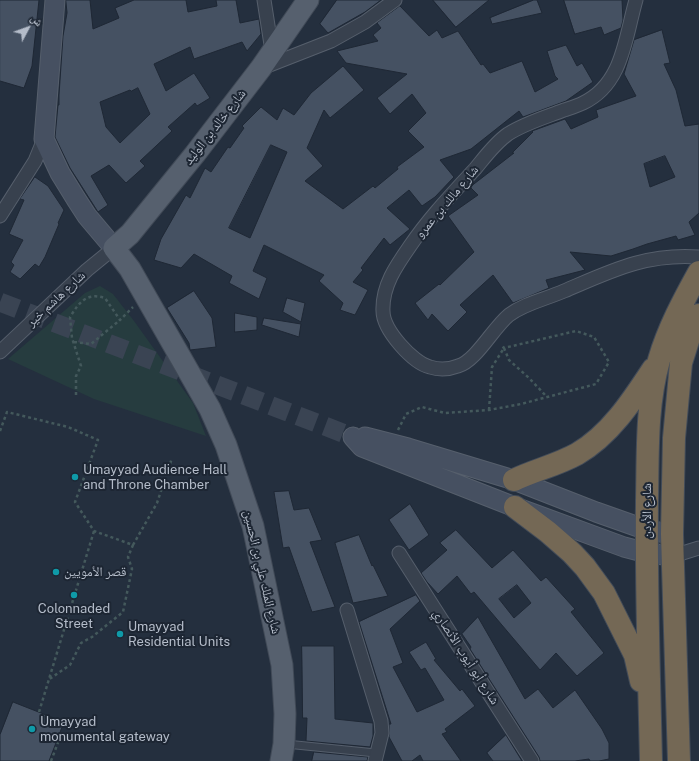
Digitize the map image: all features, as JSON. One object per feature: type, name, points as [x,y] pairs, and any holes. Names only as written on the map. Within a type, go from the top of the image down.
[{"type":"highway","name":"شارع الأردن","points":[[651,761],[647,554],[647,448],[649,407],[659,360],[668,335],[699,272]]},
{"type":"highway","name":"شارع الأردن","points":[[680,761],[672,534],[674,438],[681,363],[693,325],[699,315]]},
{"type":"highway","points":[[514,480],[535,470],[557,464],[596,440],[613,424],[659,360]]},
{"type":"highway","points":[[515,507],[548,532],[572,553],[585,567],[604,593],[635,655],[650,723]]},
{"type":"main road","points":[[55,0],[44,139],[60,173],[76,199],[87,216],[114,248]]},
{"type":"main road","name":"شارع خالد بن الوليد","points":[[114,248],[135,228],[195,154],[266,60],[308,0]]},
{"type":"main road","name":"شارع الملك علي بن الحسين","points":[[114,248],[130,269],[210,409],[226,445],[253,526],[282,665],[285,714],[282,752]]},
{"type":"main road","points":[[672,534],[647,530],[514,480],[364,437],[350,436],[362,447],[515,507],[624,547],[647,554],[673,556]]},
{"type":"street","points":[[264,0],[266,60],[331,41],[366,22],[395,0]]},
{"type":"street","name":"شارع مالك بن عمرو","points":[[636,0],[620,61],[614,75],[607,85],[598,94],[584,103],[530,124],[509,134],[491,150],[430,218],[409,246],[388,280],[382,314],[397,342],[421,363],[430,367],[445,369],[460,366],[474,355],[508,316],[522,307],[623,266],[658,257],[699,257]]},
{"type":"street","points":[[0,216],[35,161],[44,139]]},
{"type":"street","name":"شارع هاشم خير","points":[[0,352],[76,280],[114,248]]},
{"type":"street","points":[[673,556],[699,548]]},
{"type":"street","name":"شارع أبو أيوب الأنصاري","points":[[399,553],[532,761]]},
{"type":"street","points":[[347,610],[381,721],[382,733],[376,757]]},
{"type":"lane","points":[[282,752],[376,757]]},
{"type":"path","points":[[76,395],[76,376],[81,366],[74,342],[70,317],[83,299],[97,295],[105,298],[120,320]]},
{"type":"path","points":[[74,342],[91,344],[120,320],[145,296]]},
{"type":"path","points":[[390,444],[406,414],[422,407],[445,413],[489,410],[547,397],[596,384],[609,362],[594,337],[576,331],[504,348],[492,367],[489,410]]},
{"type":"path","points":[[489,336],[504,348],[509,360],[547,397]]},
{"type":"path","points":[[0,431],[7,412],[68,427],[98,440],[76,502],[94,531],[133,545]]},
{"type":"path","points":[[48,680],[70,665],[81,643],[123,612],[132,569],[128,558],[133,545],[157,503],[172,458]]},
{"type":"path","points":[[38,712],[94,531]]},
{"type":"path","points":[[51,761],[59,740]]},
{"type":"green space","points":[[100,286],[113,294],[193,403],[206,436],[94,399],[8,359],[85,293]]},
{"type":"building","points":[[0,0],[39,0],[32,66],[24,88],[0,81]]},
{"type":"building","points":[[66,0],[90,0],[93,29],[119,18],[115,8],[134,0],[186,0],[188,12],[217,6],[216,0],[236,0],[240,23],[259,19],[261,34],[247,51],[242,42],[194,59],[190,47],[154,64],[166,91],[194,73],[210,98],[197,106],[195,103],[168,127],[172,131],[140,161],[145,166],[126,183],[109,165],[91,176],[108,205],[98,212],[70,168],[55,137],[59,105],[63,36],[67,13]],"holes":[[[138,88],[150,114],[120,143],[106,127],[100,102]]]},
{"type":"building","points":[[337,0],[381,0],[365,12],[328,33],[320,24]]},
{"type":"building","points":[[433,0],[489,0],[456,27]]},
{"type":"building","points":[[537,0],[542,13],[492,24],[490,18]]},
{"type":"building","points":[[564,0],[622,0],[623,20],[621,28],[604,35],[601,27],[575,34]]},
{"type":"building","points":[[400,6],[429,36],[437,30],[442,38],[458,31],[481,65],[483,64],[490,73],[522,61],[535,92],[558,79],[555,76],[547,51],[566,45],[577,66],[582,63],[593,82],[566,101],[523,117],[519,111],[471,149],[440,160],[454,177],[435,197],[422,206],[409,190],[387,208],[410,229],[390,245],[384,238],[361,268],[363,270],[353,282],[368,290],[355,315],[340,310],[343,303],[319,281],[324,275],[264,245],[253,271],[267,278],[259,299],[229,283],[232,276],[194,254],[181,268],[154,260],[161,239],[186,195],[190,198],[205,168],[211,172],[228,147],[230,148],[244,128],[242,126],[261,107],[277,120],[283,108],[294,115],[311,93],[343,66],[364,90],[330,118],[324,110],[307,148],[323,166],[305,181],[343,209],[373,186],[375,188],[398,169],[397,167],[424,147],[408,131],[426,113],[412,94],[390,114],[377,98],[407,74],[346,63],[337,51],[378,41],[373,35],[381,28],[377,23]],"holes":[[[271,145],[287,152],[250,238],[229,228]]]},
{"type":"building","points":[[662,30],[670,63],[664,64],[676,90],[685,126],[699,124],[699,213],[689,222],[695,235],[678,240],[676,236],[611,256],[570,252],[585,270],[546,280],[549,288],[513,303],[493,275],[460,305],[467,312],[448,331],[432,314],[428,320],[415,303],[439,284],[440,285],[474,252],[448,216],[478,195],[470,187],[514,153],[512,153],[533,132],[532,131],[565,119],[571,129],[598,117],[596,110],[636,96],[624,74],[634,40]],"holes":[[[665,156],[675,177],[650,187],[644,164]]]},
{"type":"building","points":[[35,177],[48,186],[64,210],[45,257],[39,267],[35,264],[20,279],[10,272],[14,265],[11,262],[23,240],[9,234],[24,200],[20,199]]},
{"type":"building","points":[[194,291],[212,318],[216,347],[190,350],[189,343],[167,308]]},
{"type":"building","points":[[287,298],[305,303],[301,322],[283,312]]},
{"type":"building","points":[[235,313],[257,317],[257,330],[235,332]]},
{"type":"building","points":[[264,318],[301,324],[299,337],[262,325]]},
{"type":"building","points":[[289,491],[294,510],[309,508],[322,540],[310,542],[335,607],[312,612],[289,547],[283,548],[274,492]]},
{"type":"building","points":[[410,504],[429,535],[409,550],[389,520]]},
{"type":"building","points":[[456,530],[492,568],[513,550],[541,581],[546,577],[575,609],[571,612],[604,653],[577,676],[556,653],[540,670],[474,592],[471,594],[457,576],[438,594],[427,582],[421,573],[447,550],[440,543]],"holes":[[[517,585],[531,603],[514,618],[499,599]]]},
{"type":"building","points":[[359,535],[372,566],[373,565],[388,596],[353,603],[335,543]]},
{"type":"building","points":[[416,595],[420,601],[390,629],[403,663],[393,667],[417,712],[444,700],[425,668],[421,670],[409,652],[426,642],[436,659],[434,660],[460,691],[462,689],[475,706],[445,729],[447,732],[442,734],[461,761],[423,761],[420,755],[412,761],[402,761],[389,737],[389,724],[391,724],[359,622]]},
{"type":"building","points":[[478,617],[525,699],[538,689],[553,708],[575,690],[602,729],[609,743],[609,759],[599,761],[590,761],[589,759],[575,761],[540,761],[539,757],[462,634]]},
{"type":"building","points":[[302,646],[334,646],[335,719],[373,723],[373,736],[370,747],[306,741],[307,718],[303,718]]},
{"type":"building","name":"Umayyad monumental gateway","points":[[13,702],[64,722],[49,761],[0,761],[0,735]]},
{"type":"building","points":[[506,735],[522,761],[493,761],[487,753]]},
{"type":"building","points":[[314,752],[368,757],[367,761],[312,761]]},
{"type":"tunnel","points":[[0,302],[348,435]]},
{"type":"place","name":"Umayyad Audience Hall and Throne Chamber","points":[[75,477]]},
{"type":"place","name":"قصر الأمويين","points":[[56,572]]},
{"type":"place","name":"Colonnaded Street","points":[[74,595]]},
{"type":"place","name":"Umayyad Residential Units","points":[[120,634]]},
{"type":"place","name":"Umayyad monumental gateway","points":[[32,729]]}]
